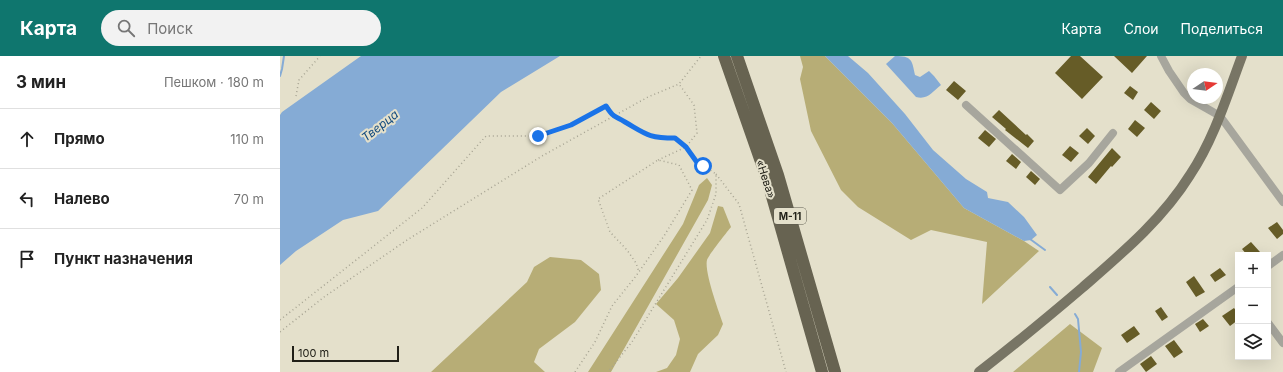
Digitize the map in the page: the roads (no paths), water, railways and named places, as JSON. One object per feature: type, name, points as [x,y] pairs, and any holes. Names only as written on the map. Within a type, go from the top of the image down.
[{"type":"highway","name":"«Нева»","points":[[738,59],[778,174],[835,372]]},
{"type":"highway","name":"«Нева»","points":[[726,62],[766,179],[822,372]]},
{"type":"main road","points":[[979,372],[1025,336],[1114,260],[1156,220],[1191,175],[1205,150],[1220,116],[1242,56]]},
{"type":"street","points":[[1161,56],[1169,71],[1190,100],[1220,116],[1283,202]]},
{"type":"street","points":[[966,105],[1060,190],[1089,163],[1113,132]]},
{"type":"street","points":[[1271,264],[1283,255]]},
{"type":"street","points":[[1119,372],[1237,288]]},
{"type":"street","points":[[1269,324],[1283,343]]},
{"type":"water","name":"Тверца","points":[[361,56],[560,56],[501,92],[378,211],[343,220],[296,251],[280,265],[280,115],[282,112]]},
{"type":"water","points":[[825,56],[848,56],[868,73],[905,114],[933,150],[966,179],[987,192],[988,198],[1008,202],[1024,217],[1037,235],[1031,240],[1024,241],[964,208],[892,123]]},
{"type":"water","points":[[895,56],[908,58],[912,62],[915,75],[920,77],[929,71],[941,85],[927,96],[920,98],[916,97],[886,64]]},
{"type":"waterway","points":[[280,76],[284,56]]},
{"type":"waterway","points":[[1030,239],[1045,250]]},
{"type":"waterway","points":[[1050,287],[1057,295]]},
{"type":"waterway","points":[[1075,314],[1078,319],[1081,352],[1079,372]]}]
